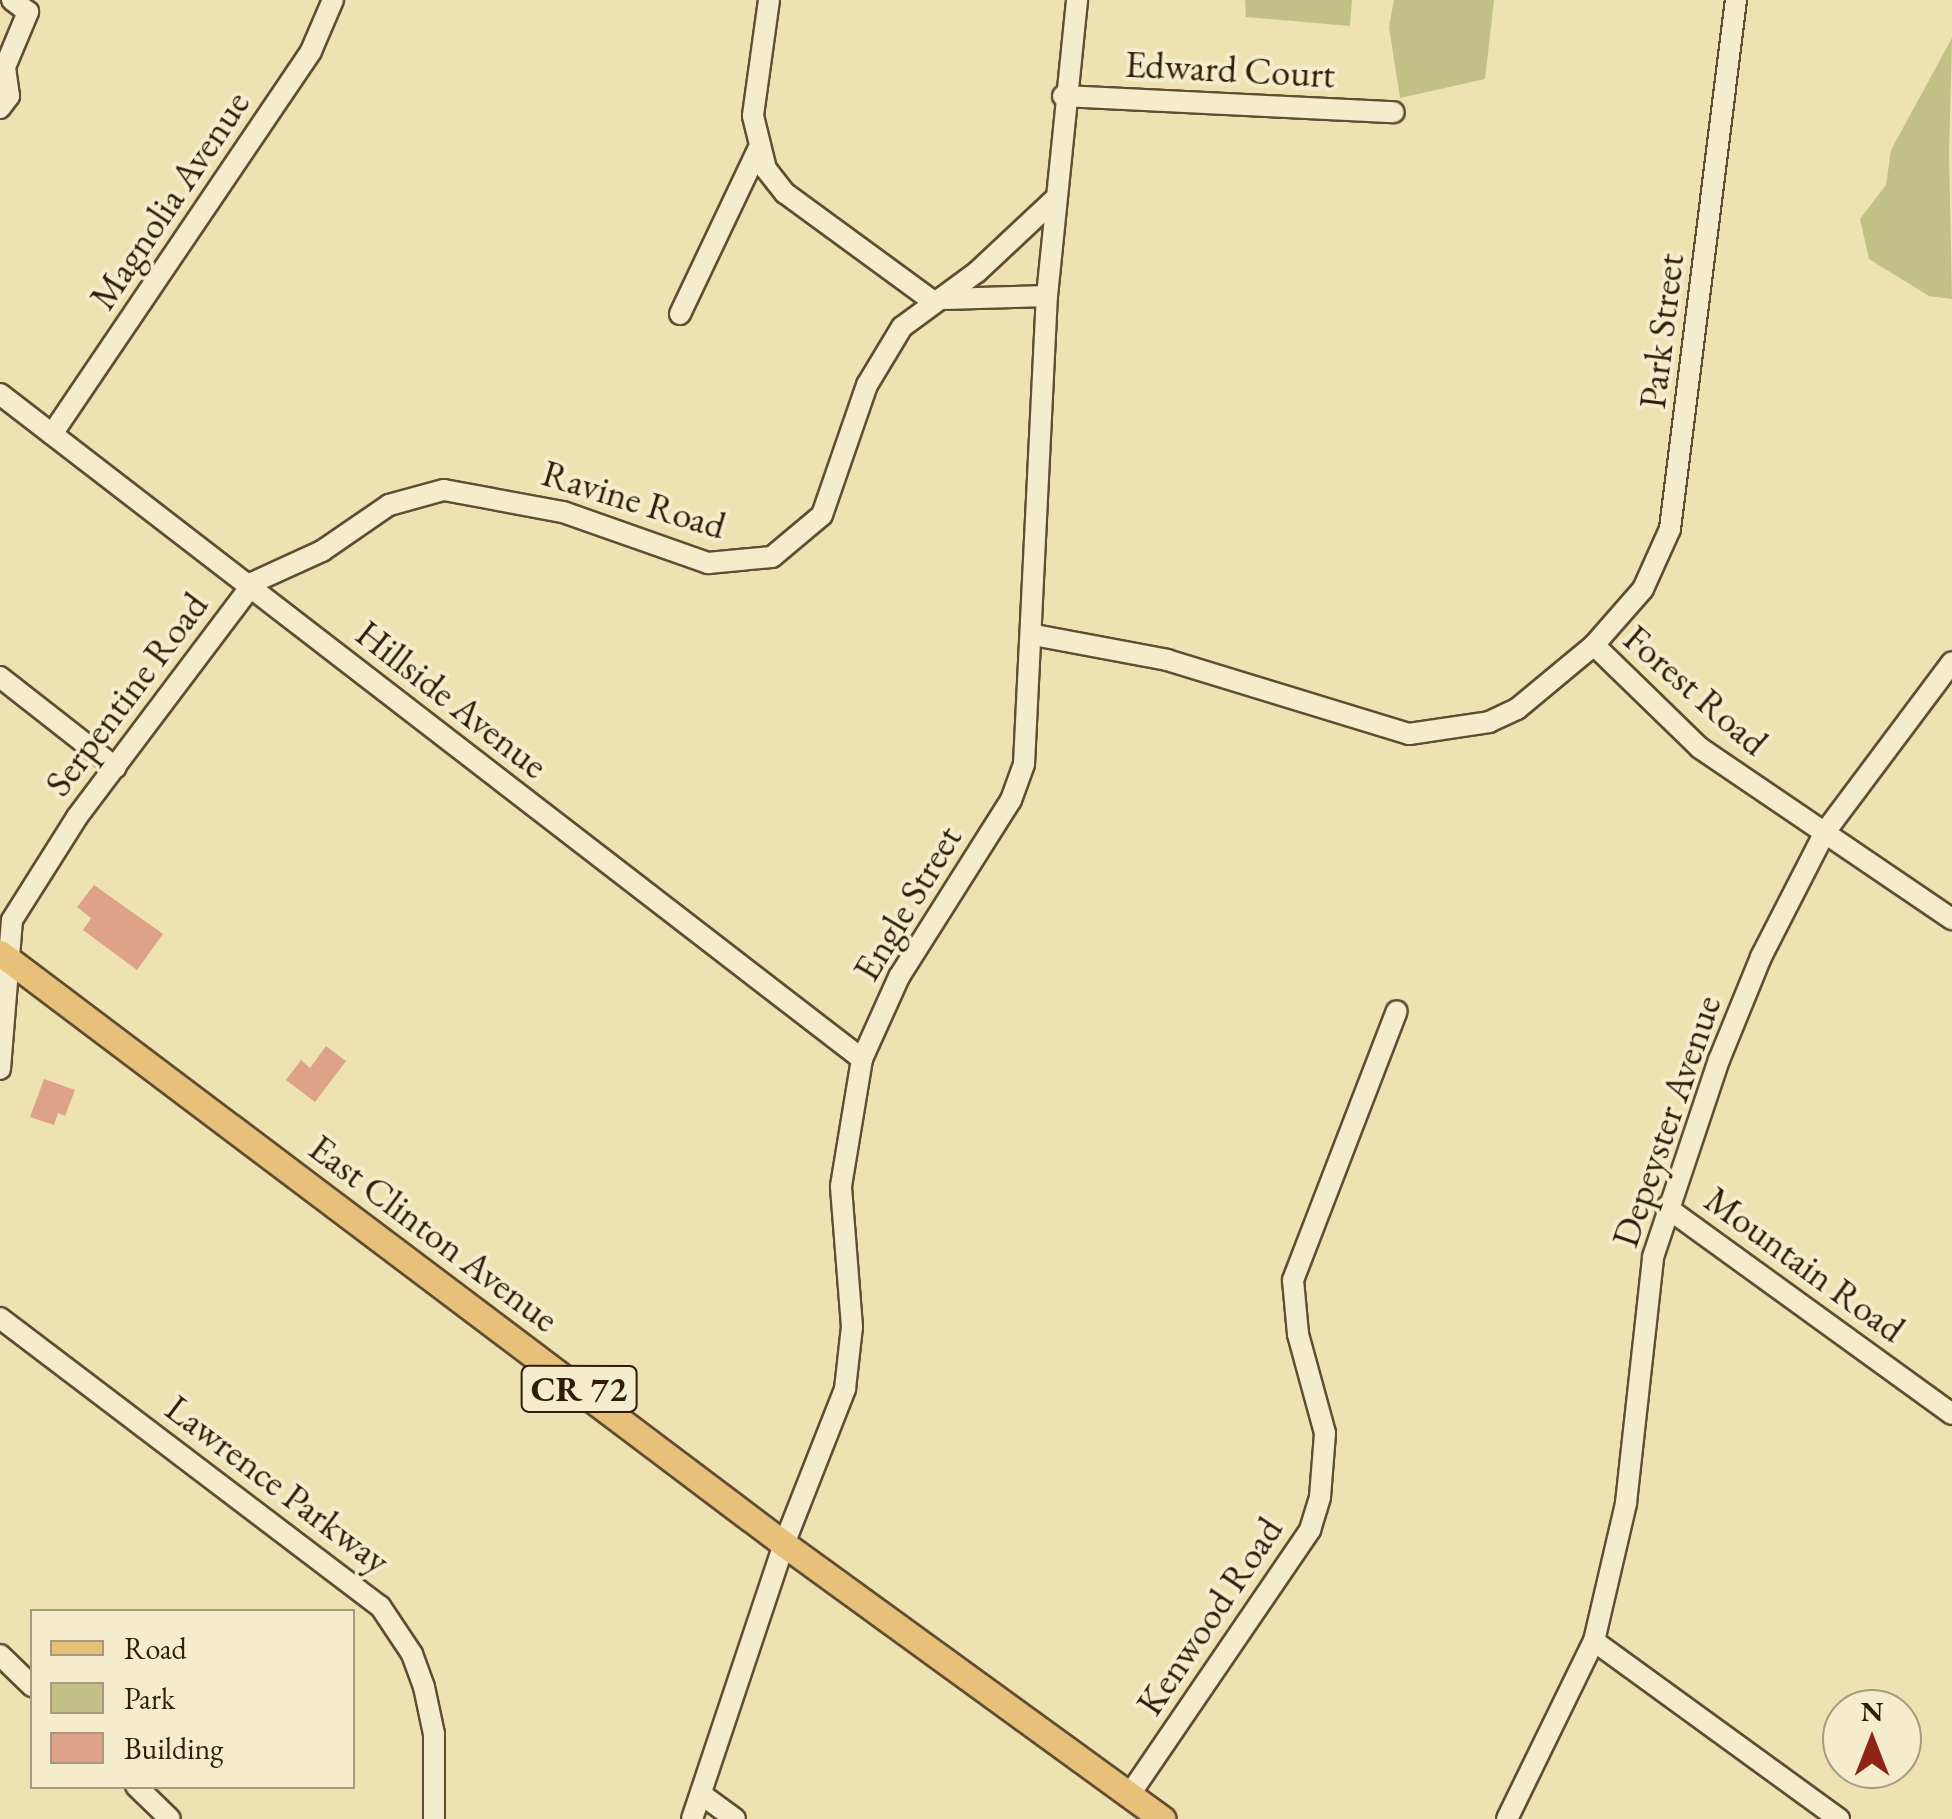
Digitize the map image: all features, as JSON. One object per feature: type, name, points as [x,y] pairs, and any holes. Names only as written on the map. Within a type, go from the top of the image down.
[{"type":"main road","name":"East Clinton Avenue","points":[[5,957],[784,1544],[1163,1819]]},
{"type":"street","points":[[0,108],[9,96],[5,67],[28,12],[12,0]]},
{"type":"street","name":"Magnolia Avenue","points":[[52,434],[310,51],[334,0]]},
{"type":"street","points":[[769,0],[754,116],[758,150],[785,192],[934,302],[976,293],[1046,296]]},
{"type":"street","name":"Engle Street","points":[[692,1819],[784,1544],[824,1448],[851,1358],[840,1186],[862,1059],[899,977],[1011,800],[1030,728],[1046,296],[1063,96],[1077,0]]},
{"type":"street","name":"Park Street","points":[[1594,646],[1643,589],[1670,529],[1736,0]]},
{"type":"street","name":"Edward Court","points":[[1063,96],[1394,112]]},
{"type":"street","points":[[680,314],[758,150]]},
{"type":"street","name":"Ravine Road","points":[[249,587],[322,551],[389,505],[444,490],[563,512],[708,563],[772,557],[822,515],[867,385],[902,327],[1054,200]]},
{"type":"street","name":"Hillside Avenue","points":[[0,394],[862,1059]]},
{"type":"street","name":"Serpentine Road","points":[[0,1069],[5,957],[12,920],[116,768],[249,587]]},
{"type":"street","name":"Forest Road","points":[[1034,635],[1168,660],[1409,734],[1490,722],[1516,709],[1594,646],[1700,748],[1952,918]]},
{"type":"street","name":"Depeyster Avenue","points":[[1508,1819],[1594,1640],[1626,1503],[1645,1310],[1666,1207],[1760,957],[1825,832],[1952,662]]},
{"type":"street","points":[[0,677],[116,768]]},
{"type":"street","name":"Kenwood Road","points":[[1130,1794],[1310,1530],[1325,1432],[1298,1334],[1293,1280],[1397,1012]]},
{"type":"street","name":"Mountain Road","points":[[1666,1207],[1952,1414]]},
{"type":"street","name":"Lawrence Parkway","points":[[0,1318],[380,1606],[424,1687],[434,1734],[434,1819]]},
{"type":"street","points":[[1594,1640],[1838,1819]]},
{"type":"street","points":[[0,1655],[30,1684]]},
{"type":"street","points":[[139,1789],[170,1819]]},
{"type":"street","points":[[702,1794],[734,1819]]},
{"type":"green space","points":[[1245,0],[1352,0],[1350,26],[1246,17]]},
{"type":"green space","points":[[1394,0],[1494,0],[1485,79],[1400,98],[1389,27]]},
{"type":"green space","points":[[1952,38],[1952,299],[1929,296],[1869,259],[1860,219],[1886,185],[1891,150]]},
{"type":"building","points":[[94,885],[163,934],[137,970],[83,930],[91,918],[77,907]]},
{"type":"building","points":[[326,1046],[346,1061],[315,1102],[286,1080],[301,1060],[310,1068]]},
{"type":"building","points":[[44,1079],[75,1090],[65,1116],[58,1113],[54,1125],[30,1117]]}]
